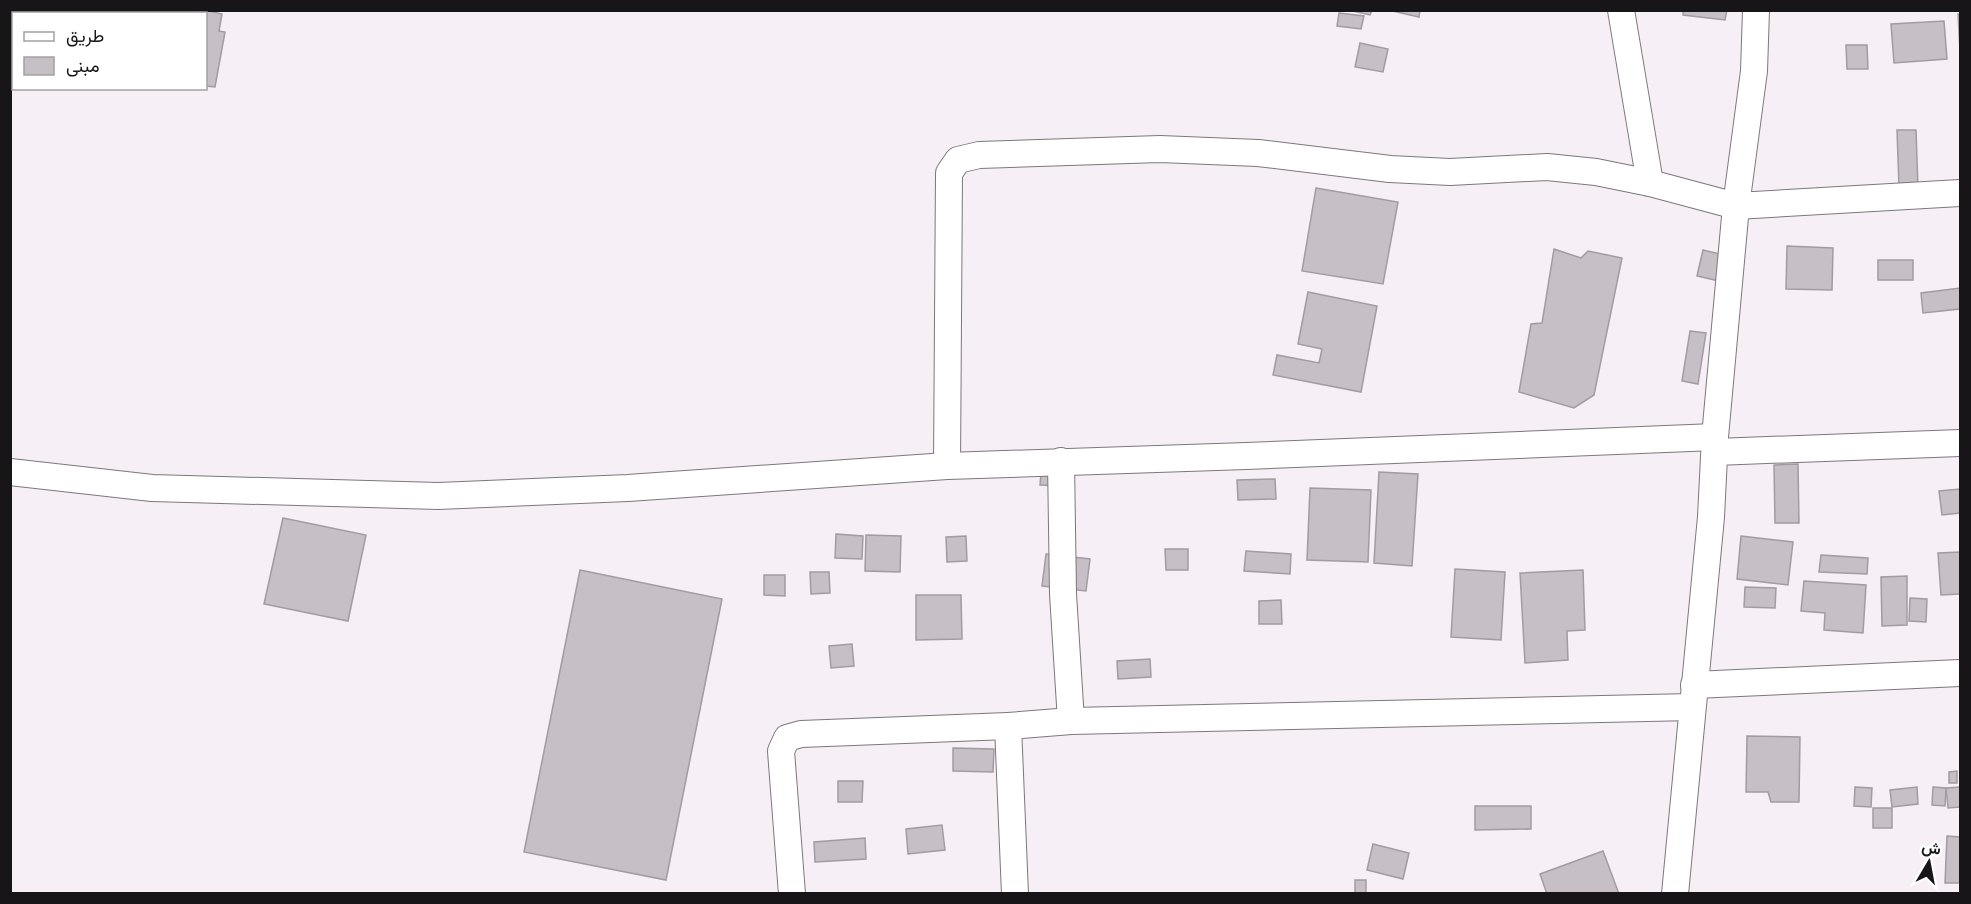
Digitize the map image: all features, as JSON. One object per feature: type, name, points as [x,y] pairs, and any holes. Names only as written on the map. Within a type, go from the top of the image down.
[{"type":"street","points":[[1621,10],[1650,183]]},
{"type":"street","points":[[1675,894],[1711,517],[1715,444],[1736,206],[1754,71],[1756,10]]},
{"type":"street","points":[[947,466],[949,173],[958,160],[979,155],[1160,149],[1258,153],[1390,169],[1450,172],[1547,167],[1596,172],[1650,183],[1736,206],[1960,193]]},
{"type":"street","points":[[10,472],[152,488],[438,496],[628,488],[947,466],[1061,461],[1715,444],[1960,443]]},
{"type":"street","points":[[1061,461],[1063,594],[1071,721]]},
{"type":"street","points":[[792,894],[782,751],[787,738],[801,734],[1693,696],[1960,673]]},
{"type":"street","points":[[1008,726],[1015,894]]},
{"type":"building","points":[[170,10],[205,10],[222,14],[219,31],[225,32],[215,87],[207,86],[207,12],[170,12]]},
{"type":"building","points":[[1348,10],[1372,10],[1370,15]]},
{"type":"building","points":[[1388,10],[1420,10],[1419,17]]},
{"type":"building","points":[[1683,10],[1727,10],[1725,20],[1683,15]]},
{"type":"building","points":[[1339,13],[1364,16],[1361,29],[1337,26]]},
{"type":"building","points":[[1958,14],[1960,14],[1960,50]]},
{"type":"building","points":[[1944,21],[1947,59],[1894,63],[1891,24]]},
{"type":"building","points":[[1360,43],[1388,49],[1383,72],[1355,67]]},
{"type":"building","points":[[1846,45],[1867,45],[1868,69],[1847,69]]},
{"type":"building","points":[[1897,130],[1916,130],[1918,188],[1899,188]]},
{"type":"building","points":[[1316,188],[1398,202],[1383,284],[1302,271]]},
{"type":"building","points":[[1787,246],[1833,248],[1832,290],[1786,289]]},
{"type":"building","points":[[1554,249],[1581,258],[1588,251],[1622,258],[1594,395],[1574,408],[1519,392],[1531,324],[1542,323]]},
{"type":"building","points":[[1703,250],[1724,255],[1719,281],[1697,276]]},
{"type":"building","points":[[1878,260],[1913,260],[1913,280],[1878,280]]},
{"type":"building","points":[[1960,288],[1960,309],[1923,313],[1921,293]]},
{"type":"building","points":[[1308,292],[1377,306],[1361,392],[1273,375],[1277,355],[1319,363],[1322,349],[1298,344]]},
{"type":"building","points":[[1690,331],[1706,333],[1698,384],[1682,381]]},
{"type":"building","points":[[1042,461],[1061,486],[1040,485]]},
{"type":"building","points":[[1798,464],[1799,523],[1775,523],[1774,465]]},
{"type":"building","points":[[1379,472],[1418,474],[1412,566],[1374,563]]},
{"type":"building","points":[[1275,479],[1276,499],[1238,500],[1237,480]]},
{"type":"building","points":[[1310,488],[1371,490],[1368,562],[1307,560]]},
{"type":"building","points":[[1960,489],[1960,513],[1942,515],[1939,491]]},
{"type":"building","points":[[283,518],[366,535],[348,621],[264,604]]},
{"type":"building","points":[[836,534],[863,536],[862,559],[835,558]]},
{"type":"building","points":[[866,535],[901,536],[900,572],[865,571]]},
{"type":"building","points":[[966,536],[967,561],[947,562],[946,537]]},
{"type":"building","points":[[1741,536],[1793,542],[1788,585],[1737,579]]},
{"type":"building","points":[[1165,549],[1188,549],[1188,570],[1166,570]]},
{"type":"building","points":[[1246,551],[1291,554],[1290,574],[1244,571]]},
{"type":"building","points":[[1960,552],[1960,594],[1941,595],[1938,553]]},
{"type":"building","points":[[1046,554],[1090,559],[1086,591],[1042,586]]},
{"type":"building","points":[[1821,555],[1868,558],[1867,574],[1819,572]]},
{"type":"building","points":[[1455,569],[1505,572],[1501,640],[1451,637]]},
{"type":"building","points":[[580,570],[722,599],[666,880],[524,852]]},
{"type":"building","points":[[1583,570],[1585,630],[1567,631],[1568,660],[1525,663],[1520,573]]},
{"type":"building","points":[[810,572],[829,572],[830,593],[811,594]]},
{"type":"building","points":[[764,575],[785,575],[785,596],[764,595]]},
{"type":"building","points":[[1907,576],[1907,625],[1882,626],[1881,577]]},
{"type":"building","points":[[1804,581],[1866,585],[1863,633],[1824,630],[1825,613],[1801,611]]},
{"type":"building","points":[[1745,587],[1776,588],[1775,608],[1744,607]]},
{"type":"building","points":[[916,595],[961,595],[962,639],[916,640]]},
{"type":"building","points":[[1910,598],[1927,599],[1926,622],[1909,621]]},
{"type":"building","points":[[1281,600],[1282,624],[1259,624],[1259,601]]},
{"type":"building","points":[[852,644],[854,666],[831,668],[829,646]]},
{"type":"building","points":[[1150,659],[1151,677],[1118,679],[1117,661]]},
{"type":"building","points":[[1747,736],[1800,737],[1799,802],[1771,802],[1768,792],[1746,792]]},
{"type":"building","points":[[953,748],[994,749],[993,772],[953,771]]},
{"type":"building","points":[[1957,771],[1957,783],[1949,783],[1949,772]]},
{"type":"building","points":[[838,781],[863,781],[862,802],[838,802]]},
{"type":"building","points":[[1855,787],[1872,788],[1871,807],[1854,806]]},
{"type":"building","points":[[1917,787],[1918,804],[1892,807],[1890,790]]},
{"type":"building","points":[[1933,787],[1946,788],[1945,806],[1932,805]]},
{"type":"building","points":[[1960,787],[1960,807],[1948,808],[1946,788]]},
{"type":"building","points":[[1475,806],[1531,806],[1531,829],[1475,830]]},
{"type":"building","points":[[1873,808],[1892,808],[1892,828],[1873,828]]},
{"type":"building","points":[[942,825],[945,850],[908,854],[906,829]]},
{"type":"building","points":[[1947,836],[1960,837],[1960,883],[1945,883]]},
{"type":"building","points":[[865,838],[866,859],[815,862],[814,842]]},
{"type":"building","points":[[1373,844],[1409,853],[1403,879],[1367,870]]},
{"type":"building","points":[[1603,851],[1619,894],[1547,894],[1540,874]]},
{"type":"building","points":[[1355,880],[1366,880],[1366,894],[1355,894]]}]
